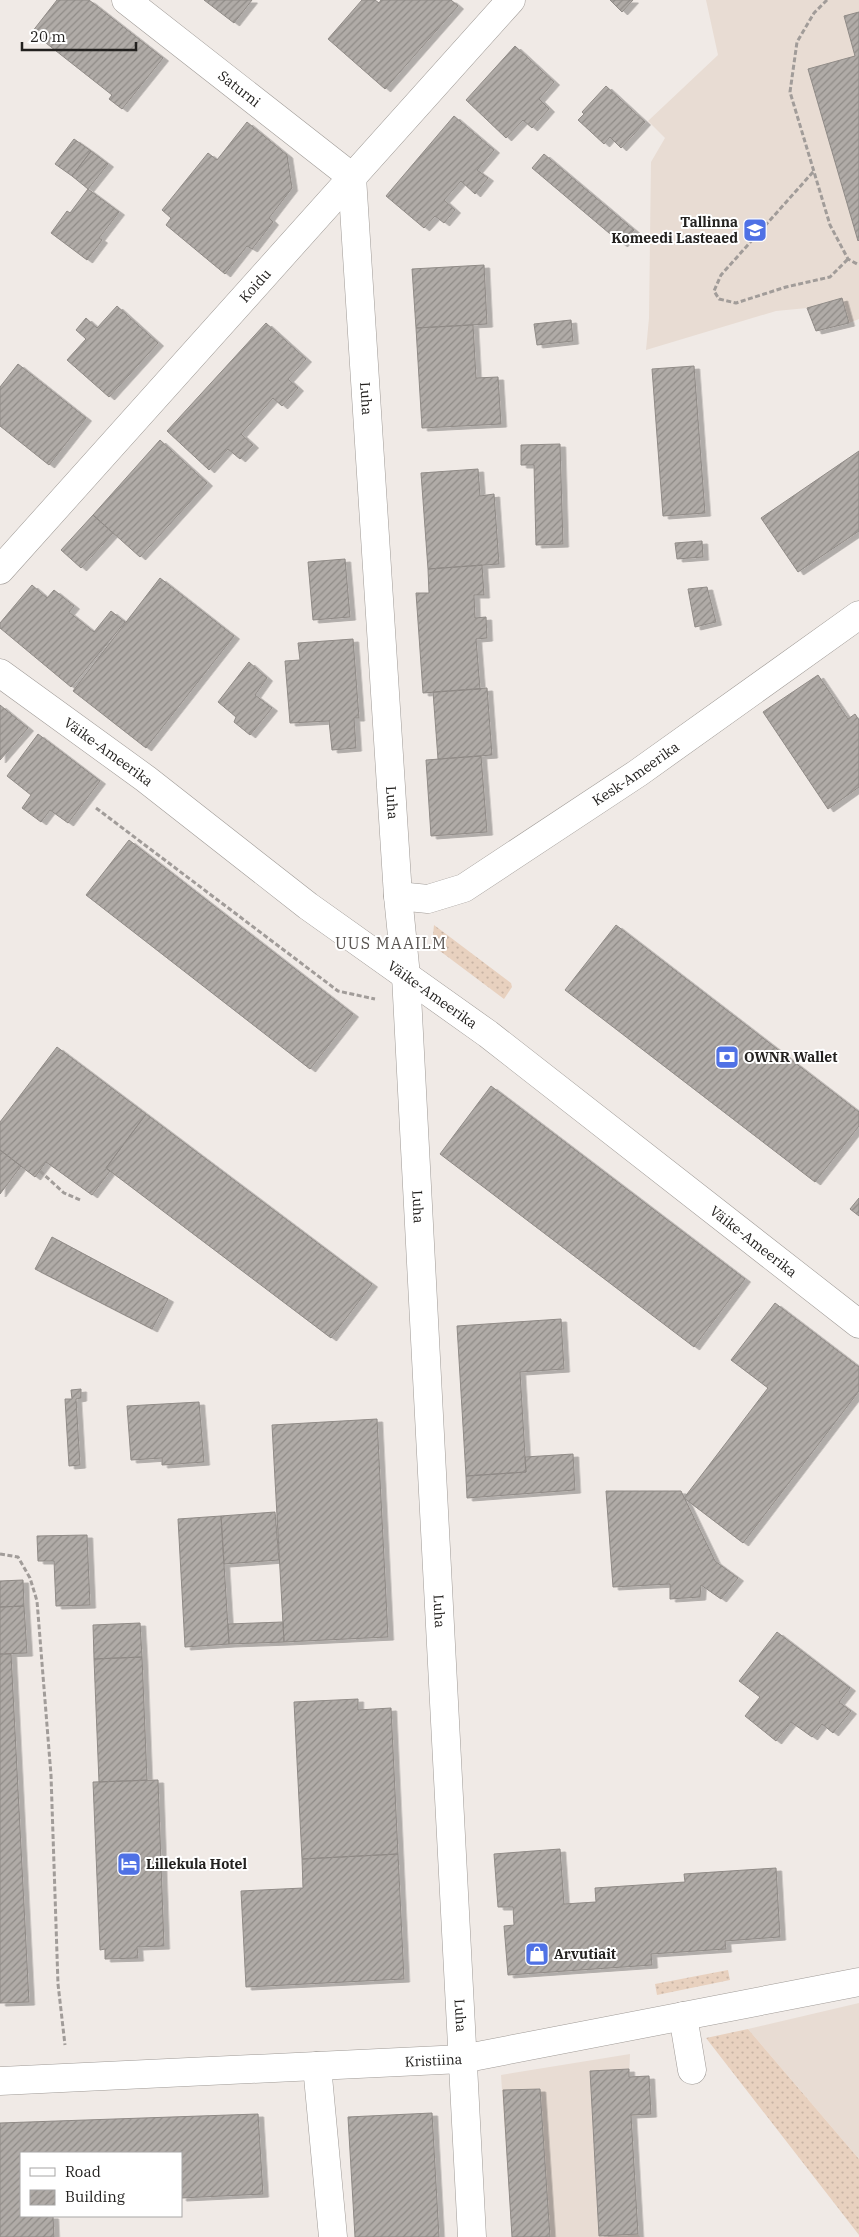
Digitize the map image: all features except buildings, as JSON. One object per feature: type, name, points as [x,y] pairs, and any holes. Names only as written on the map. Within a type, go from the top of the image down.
[{"type":"street","name":"Saturni","points":[[126,0],[352,177]]},
{"type":"street","name":"Koidu","points":[[0,570],[512,0]]},
{"type":"street","name":"Luha","points":[[352,177],[398,896],[406,976],[472,2237]]},
{"type":"street","name":"Kesk-Ameerika","points":[[398,896],[428,899],[464,888],[638,773],[859,615]]},
{"type":"street","name":"Väike-Ameerika","points":[[0,673],[146,779],[308,906],[488,1034],[859,1324]]},
{"type":"street","name":"Kristiina","points":[[0,2081],[462,2059],[859,1982]]},
{"type":"street","points":[[683,2016],[692,2070]]},
{"type":"street","points":[[309,2066],[333,2237]]},
{"type":"path","points":[[827,0],[814,13],[797,42],[790,92],[830,225],[848,259],[859,265]]},
{"type":"path","points":[[813,172],[721,274],[714,291],[720,299],[736,303],[830,277],[848,259]]},
{"type":"path","points":[[96,808],[338,991],[376,999]]},
{"type":"path","points":[[40,1171],[64,1193],[80,1200]]},
{"type":"path","points":[[0,1554],[18,1557],[30,1578],[37,1601],[51,1775],[58,1984],[68,2078]]},
{"type":"shaded area","name":"Tallinna Komeedi Lasteaed","points":[[706,0],[859,0],[859,319],[849,323],[842,298],[807,308],[776,311],[646,350],[649,318],[651,162],[665,138],[648,121],[718,55]]},
{"type":"shaded area","points":[[434,925],[511,983],[512,987],[504,999],[440,951],[433,935]]},
{"type":"shaded area","points":[[728,1970],[730,1980],[657,1995],[655,1984]]},
{"type":"shaded area","points":[[859,2003],[859,2159],[748,2029]]},
{"type":"shaded area","points":[[748,2029],[859,2159],[859,2235],[706,2038]]},
{"type":"shaded area","points":[[630,2054],[629,2077],[649,2076],[651,2114],[631,2116],[638,2234],[640,2237],[512,2237],[501,2075]]},
{"type":"place","name":"Tallinna Komeedi Lasteaed","points":[[755,230]]},
{"type":"place","name":"OWNR Wallet","points":[[727,1057]]},
{"type":"place","name":"Lillekula Hotel","points":[[129,1864]]},
{"type":"place","name":"Arvutiait","points":[[537,1954]]},
{"type":"district","name":"UUS MAAILM","points":[[391,943]]}]
